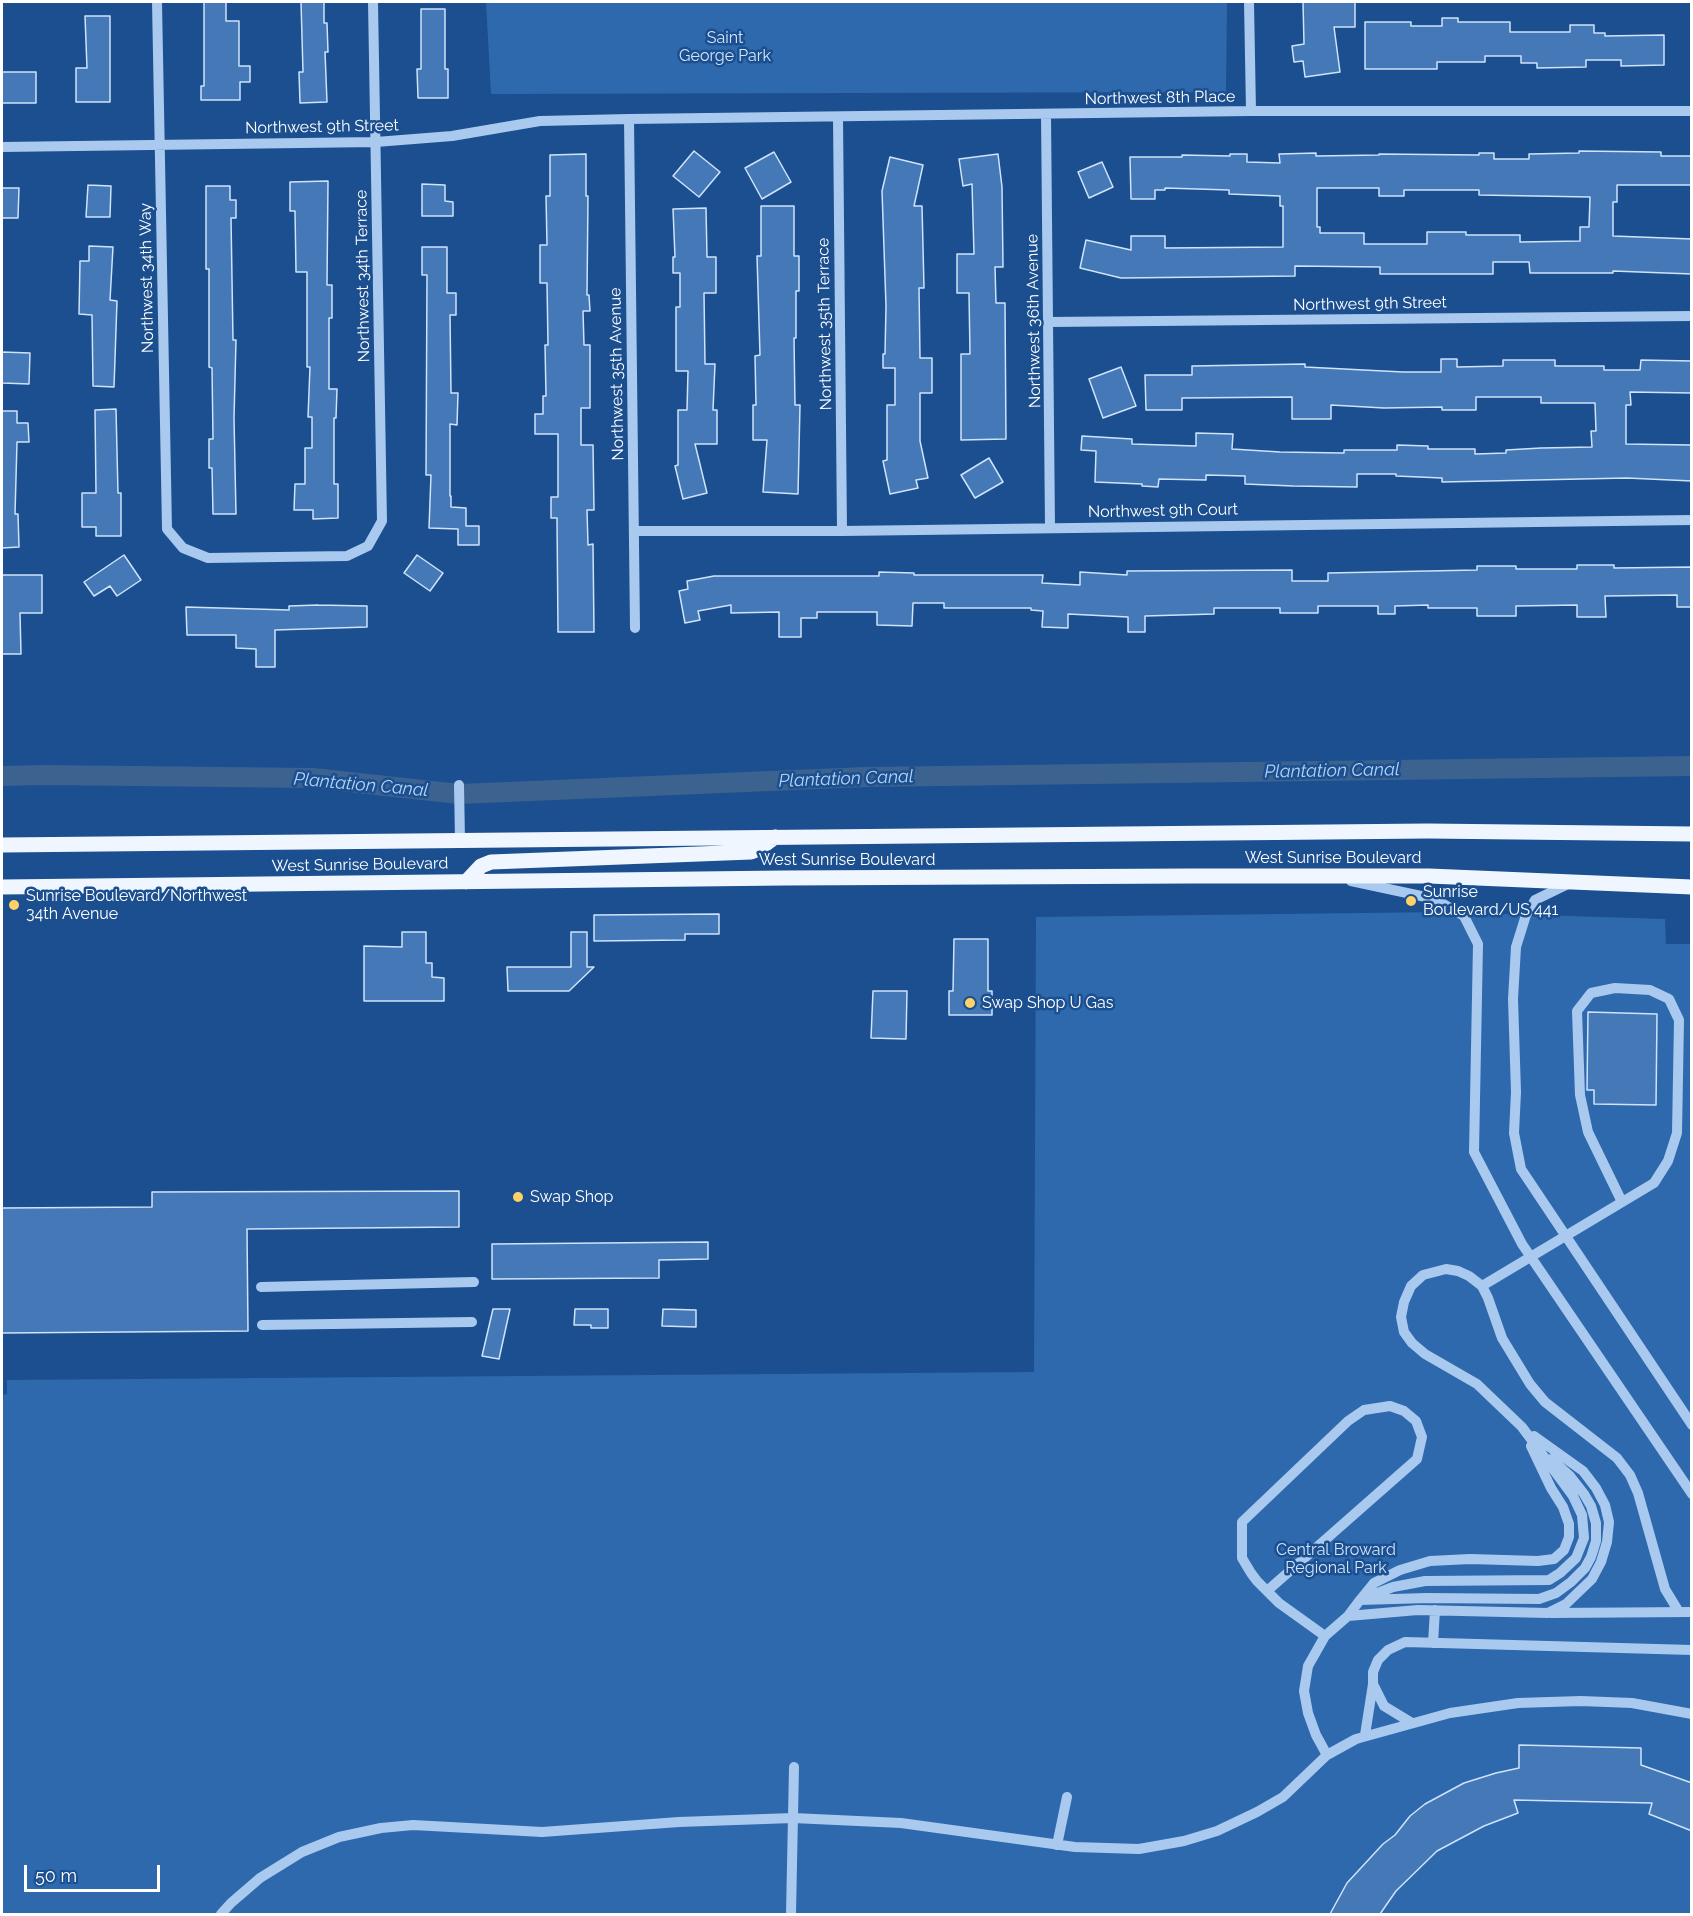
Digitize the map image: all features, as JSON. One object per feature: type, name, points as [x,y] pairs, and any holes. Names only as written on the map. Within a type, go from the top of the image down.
[{"type":"main road","name":"West Sunrise Boulevard","points":[[2,845],[1416,831],[1690,834]]},
{"type":"main road","points":[[466,882],[481,866],[491,862],[751,852],[775,837]]},
{"type":"main road","name":"West Sunrise Boulevard","points":[[2,887],[785,878],[1330,876],[1429,876],[1692,887]]},
{"type":"street","name":"Northwest 34th Way","points":[[157,2],[167,529],[183,548]]},
{"type":"street","name":"Northwest 34th Terrace","points":[[183,548],[208,558],[347,556],[368,546],[382,521],[373,2]]},
{"type":"street","points":[[1250,2],[1251,111]]},
{"type":"street","name":"Northwest 8th Place","points":[[630,119],[1251,111],[1692,111]]},
{"type":"street","name":"Northwest 36th Avenue","points":[[1046,115],[1050,527]]},
{"type":"street","name":"Northwest 35th Terrace","points":[[838,117],[842,531]]},
{"type":"street","name":"Northwest 9th Street","points":[[2,148],[14,146],[376,142],[452,136],[540,121],[630,119]]},
{"type":"street","name":"Northwest 35th Avenue","points":[[630,119],[635,628]]},
{"type":"street","name":"Northwest 9th Street","points":[[1049,322],[1692,316]]},
{"type":"street","name":"Northwest 9th Court","points":[[634,531],[842,531],[1692,520]]},
{"type":"street","points":[[459,785],[460,840]]},
{"type":"street","points":[[1330,876],[1435,899],[1464,916],[1479,944],[1474,1152],[1522,1244],[1692,1494]]},
{"type":"street","points":[[1572,882],[1535,900],[1526,915],[1516,947],[1513,999],[1516,1092],[1514,1133],[1521,1169],[1692,1425]]},
{"type":"street","points":[[1482,1287],[1654,1183],[1668,1161],[1677,1133],[1679,1020],[1669,999],[1650,990],[1615,988],[1591,993],[1578,1011],[1580,1095],[1588,1132],[1622,1202]]},
{"type":"street","points":[[1548,1613],[1566,1604],[1592,1579],[1601,1562],[1607,1542],[1609,1521],[1605,1505],[1596,1488],[1582,1471],[1522,1427],[1477,1384],[1425,1354],[1412,1343],[1404,1332],[1401,1317],[1411,1286],[1423,1275],[1446,1269],[1458,1271],[1469,1276],[1482,1287],[1502,1338],[1530,1384],[1545,1402],[1617,1458],[1630,1475],[1638,1493],[1665,1589],[1679,1612]]},
{"type":"street","points":[[261,1287],[474,1282]]},
{"type":"street","points":[[262,1325],[472,1322]]},
{"type":"street","points":[[1267,1591],[1417,1459],[1422,1437],[1416,1421],[1404,1411],[1390,1406],[1365,1410],[1348,1421],[1242,1522],[1242,1558],[1251,1574],[1267,1591],[1279,1603],[1325,1636]]},
{"type":"street","points":[[1360,1600],[1393,1587],[1425,1581],[1549,1580],[1576,1558],[1584,1538],[1582,1515],[1573,1497],[1522,1427]]},
{"type":"street","points":[[1327,1755],[1308,1713],[1304,1691],[1308,1666],[1325,1636],[1348,1616],[1374,1582],[1400,1570],[1430,1561],[1470,1559],[1539,1561],[1554,1559],[1564,1550],[1569,1537],[1569,1524],[1563,1507],[1551,1488],[1522,1427]]},
{"type":"street","points":[[1360,1600],[1539,1599],[1556,1593],[1571,1582],[1585,1568],[1596,1541],[1596,1523],[1592,1506],[1570,1476],[1539,1449]]},
{"type":"street","points":[[1348,1616],[1418,1610],[1548,1613],[1692,1612]]},
{"type":"street","points":[[1433,1643],[1435,1610]]},
{"type":"street","points":[[1365,1735],[1373,1672],[1378,1660],[1388,1650],[1404,1642],[1692,1650]]},
{"type":"street","points":[[1373,1684],[1384,1706],[1412,1723]]},
{"type":"street","points":[[221,1914],[260,1878],[302,1852],[339,1837],[381,1828],[413,1826],[542,1832],[679,1822],[793,1818],[901,1823],[1057,1845],[1139,1849],[1184,1841],[1218,1831],[1283,1797],[1327,1755],[1365,1735],[1450,1713],[1518,1703],[1581,1701],[1632,1703],[1692,1714]]},
{"type":"street","points":[[791,1914],[794,1767]]},
{"type":"street","points":[[1057,1845],[1067,1797]]},
{"type":"green space","name":"Saint George Park","points":[[486,2],[1227,2],[1226,92],[491,94]]},
{"type":"green space","name":"Central Broward Regional Park","points":[[1444,912],[1665,919],[1666,944],[1692,944],[1691,1914],[2,1914],[2,1395],[7,1394],[7,1380],[1034,1372],[1036,917]]},
{"type":"building","points":[[204,2],[226,2],[226,21],[239,21],[239,66],[250,66],[250,82],[240,82],[240,100],[201,100],[201,86],[204,86]]},
{"type":"building","points":[[301,2],[324,2],[328,52],[325,52],[327,102],[300,103],[299,72],[303,72]]},
{"type":"building","points":[[1303,2],[1355,2],[1355,27],[1334,27],[1340,72],[1305,77],[1303,61],[1294,62],[1292,46],[1304,44]]},
{"type":"building","points":[[421,9],[445,9],[445,69],[448,69],[448,98],[418,98],[417,69],[421,69]]},
{"type":"building","points":[[85,16],[110,16],[110,102],[76,102],[76,68],[87,68]]},
{"type":"building","points":[[1442,18],[1458,18],[1458,22],[1510,22],[1510,32],[1570,32],[1570,25],[1594,25],[1594,33],[1605,33],[1605,36],[1664,35],[1664,65],[1621,66],[1621,60],[1586,60],[1586,67],[1537,68],[1537,63],[1521,63],[1521,56],[1485,56],[1485,62],[1437,62],[1437,69],[1365,69],[1365,22],[1411,22],[1411,26],[1442,26]]},
{"type":"building","points":[[2,72],[36,72],[36,103],[2,103]]},
{"type":"building","points":[[694,151],[720,172],[699,197],[673,176]]},
{"type":"building","points":[[1579,151],[1661,152],[1661,156],[1692,156],[1692,185],[1617,185],[1617,202],[1613,202],[1613,236],[1692,239],[1692,274],[1613,271],[1613,273],[1530,273],[1529,262],[1493,262],[1493,274],[1380,274],[1380,267],[1295,266],[1295,276],[1121,278],[1080,268],[1086,240],[1131,250],[1131,236],[1165,236],[1165,248],[1283,247],[1283,206],[1280,206],[1280,196],[1229,194],[1229,190],[1165,188],[1165,190],[1155,190],[1155,199],[1131,199],[1130,157],[1247,154],[1247,162],[1280,163],[1279,154],[1316,153],[1316,156],[1494,153],[1494,159],[1529,159],[1529,154],[1579,153]],"holes":[[[1317,188],[1379,188],[1379,196],[1404,196],[1404,190],[1479,190],[1479,195],[1590,197],[1589,227],[1580,227],[1580,241],[1520,242],[1520,235],[1427,232],[1427,244],[1364,244],[1364,233],[1320,233],[1320,227],[1317,227]]]},
{"type":"building","points":[[774,152],[791,182],[762,199],[745,168]]},
{"type":"building","points":[[586,154],[587,295],[589,295],[590,311],[583,311],[584,345],[590,345],[590,408],[581,408],[581,445],[593,445],[594,510],[587,510],[588,545],[593,544],[594,632],[558,632],[557,518],[551,518],[551,497],[558,497],[558,434],[535,434],[535,414],[543,414],[543,396],[546,396],[545,345],[548,345],[547,283],[540,283],[540,245],[547,245],[546,196],[550,196],[550,155]]},
{"type":"building","points":[[998,154],[1002,187],[1003,267],[995,267],[996,303],[1005,303],[1006,439],[961,440],[961,354],[970,354],[969,293],[957,293],[957,254],[974,254],[972,184],[963,186],[959,159]]},
{"type":"building","points":[[890,157],[923,165],[914,206],[922,206],[924,288],[919,288],[920,358],[932,358],[932,393],[920,393],[920,441],[928,478],[916,480],[918,488],[890,494],[883,461],[887,460],[887,405],[895,405],[895,368],[883,368],[886,306],[882,191]]},
{"type":"building","points":[[1102,162],[1113,187],[1089,198],[1078,172]]},
{"type":"building","points":[[328,181],[327,285],[332,285],[332,318],[329,318],[329,389],[337,389],[336,418],[334,418],[334,484],[338,484],[338,518],[313,519],[313,510],[294,510],[295,484],[305,484],[305,448],[312,448],[312,417],[308,417],[310,367],[307,367],[307,272],[296,272],[295,211],[290,211],[290,182]]},
{"type":"building","points":[[422,184],[445,185],[445,201],[453,202],[453,216],[422,216]]},
{"type":"building","points":[[88,185],[111,186],[110,217],[86,217]]},
{"type":"building","points":[[206,186],[230,186],[230,200],[236,200],[236,218],[231,218],[233,340],[236,340],[234,418],[236,514],[213,514],[212,468],[209,468],[209,439],[213,439],[212,368],[209,367],[209,269],[206,269]]},
{"type":"building","points":[[2,188],[19,188],[18,218],[2,218]]},
{"type":"building","points":[[761,206],[794,206],[794,256],[799,256],[799,291],[796,291],[796,338],[794,338],[795,405],[800,405],[798,494],[763,492],[767,440],[753,440],[753,405],[756,405],[755,356],[760,355],[757,256],[761,256]]},
{"type":"building","points":[[706,208],[707,257],[716,257],[716,293],[704,293],[705,364],[715,364],[713,410],[717,410],[717,444],[695,444],[707,493],[683,499],[675,466],[678,465],[678,410],[687,410],[688,371],[676,371],[676,307],[680,307],[680,273],[673,273],[673,257],[675,257],[673,209]]},
{"type":"building","points":[[89,246],[113,247],[110,300],[117,301],[114,387],[93,386],[92,315],[79,314],[80,261],[89,261]]},
{"type":"building","points":[[422,247],[447,247],[447,293],[456,293],[456,315],[450,315],[451,393],[458,393],[457,425],[450,424],[451,507],[466,508],[466,526],[479,526],[479,545],[458,545],[458,529],[429,528],[431,475],[426,475],[427,275],[422,275]]},
{"type":"building","points":[[2,352],[30,353],[29,384],[2,383]]},
{"type":"building","points":[[1441,359],[1457,359],[1457,367],[1503,366],[1503,360],[1555,360],[1555,366],[1604,366],[1604,370],[1640,370],[1641,360],[1692,361],[1692,393],[1630,392],[1631,405],[1626,405],[1626,444],[1692,445],[1692,481],[1627,478],[1442,482],[1442,478],[1396,476],[1396,474],[1357,474],[1357,487],[1245,484],[1245,476],[1206,475],[1206,480],[1159,479],[1158,487],[1095,482],[1096,451],[1081,450],[1082,436],[1132,439],[1132,444],[1196,446],[1196,433],[1233,434],[1232,449],[1280,452],[1344,453],[1344,450],[1397,450],[1397,445],[1428,446],[1428,449],[1475,449],[1475,454],[1506,453],[1506,450],[1592,447],[1591,431],[1596,431],[1595,403],[1541,403],[1541,397],[1476,397],[1476,410],[1442,410],[1442,407],[1384,408],[1331,405],[1331,419],[1292,419],[1292,397],[1182,398],[1182,410],[1146,410],[1145,375],[1192,375],[1192,366],[1305,364],[1305,367],[1441,372]]},
{"type":"building","points":[[1121,367],[1136,406],[1103,418],[1089,379]]},
{"type":"building","points":[[116,409],[121,536],[96,536],[96,527],[82,527],[82,493],[96,493],[95,410]]},
{"type":"building","points":[[2,411],[17,411],[17,423],[28,423],[29,442],[17,442],[15,514],[18,514],[19,547],[2,548]]},
{"type":"building","points":[[989,458],[1003,482],[975,498],[961,475]]},
{"type":"building","points":[[124,555],[141,580],[117,596],[110,586],[94,596],[84,582]]},
{"type":"building","points":[[417,555],[443,573],[430,591],[404,573]]},
{"type":"building","points":[[1577,565],[1614,565],[1614,568],[1692,567],[1692,607],[1677,607],[1677,595],[1605,596],[1606,617],[1577,617],[1577,605],[1516,606],[1516,616],[1477,616],[1477,608],[1428,608],[1428,605],[1395,606],[1395,614],[1378,614],[1378,606],[1318,606],[1318,613],[1280,613],[1280,608],[1214,608],[1214,614],[1145,616],[1145,632],[1128,632],[1128,617],[1068,614],[1068,628],[1042,627],[1043,611],[1031,610],[1031,608],[944,608],[944,603],[913,603],[912,626],[877,625],[877,612],[817,612],[817,618],[801,618],[801,637],[779,637],[779,612],[731,613],[731,605],[698,611],[700,620],[685,623],[679,591],[688,589],[687,581],[714,576],[879,576],[879,572],[914,573],[914,575],[1043,575],[1042,583],[1080,585],[1080,572],[1127,575],[1127,571],[1292,570],[1292,581],[1328,581],[1328,573],[1477,570],[1477,566],[1516,566],[1516,569],[1577,569]]},
{"type":"building","points":[[2,575],[42,575],[42,613],[20,613],[21,654],[2,654]]},
{"type":"building","points":[[289,606],[367,606],[367,627],[275,630],[275,667],[256,667],[256,649],[236,648],[236,635],[187,635],[186,607],[289,610]]},
{"type":"building","points":[[719,914],[719,934],[685,934],[685,940],[594,941],[594,915]]},
{"type":"building","points":[[402,932],[426,932],[426,963],[432,963],[432,977],[444,978],[444,1001],[364,1001],[364,946],[402,947]]},
{"type":"building","points":[[571,932],[587,932],[587,967],[594,967],[569,991],[508,991],[507,967],[571,967]]},
{"type":"building","points":[[954,939],[988,939],[988,991],[992,991],[992,1015],[949,1015],[949,991],[953,991]]},
{"type":"building","points":[[873,991],[907,991],[906,1039],[871,1038]]},
{"type":"building","points":[[1588,1012],[1657,1014],[1656,1105],[1594,1104],[1594,1090],[1587,1090]]},
{"type":"building","points":[[459,1191],[459,1227],[247,1229],[248,1331],[2,1333],[2,1208],[152,1207],[152,1192]]},
{"type":"building","points":[[708,1242],[708,1259],[659,1260],[659,1278],[492,1279],[492,1244]]},
{"type":"building","points":[[493,1309],[510,1309],[499,1359],[482,1356]]},
{"type":"building","points":[[575,1309],[608,1309],[608,1328],[574,1325]]},
{"type":"building","points":[[663,1309],[696,1310],[696,1327],[662,1326]]},
{"type":"building","points":[[1519,1745],[1641,1748],[1641,1765],[1692,1783],[1692,1831],[1649,1814],[1652,1803],[1514,1800],[1518,1813],[1484,1826],[1437,1851],[1396,1891],[1380,1914],[1330,1914],[1347,1883],[1383,1844],[1395,1835],[1410,1816],[1425,1804],[1464,1783],[1519,1768]]},
{"type":"waterway","name":"Plantation Canal","points":[[2,776],[313,778],[459,794],[866,777],[1692,766]]},
{"type":"place","name":"Sunrise Boulevard/US 441","points":[[1411,901]]},
{"type":"place","name":"Sunrise Boulevard/Northwest 34th Avenue","points":[[14,905]]},
{"type":"place","name":"Swap Shop U Gas","points":[[970,1003]]},
{"type":"place","name":"Swap Shop","points":[[518,1197]]}]
